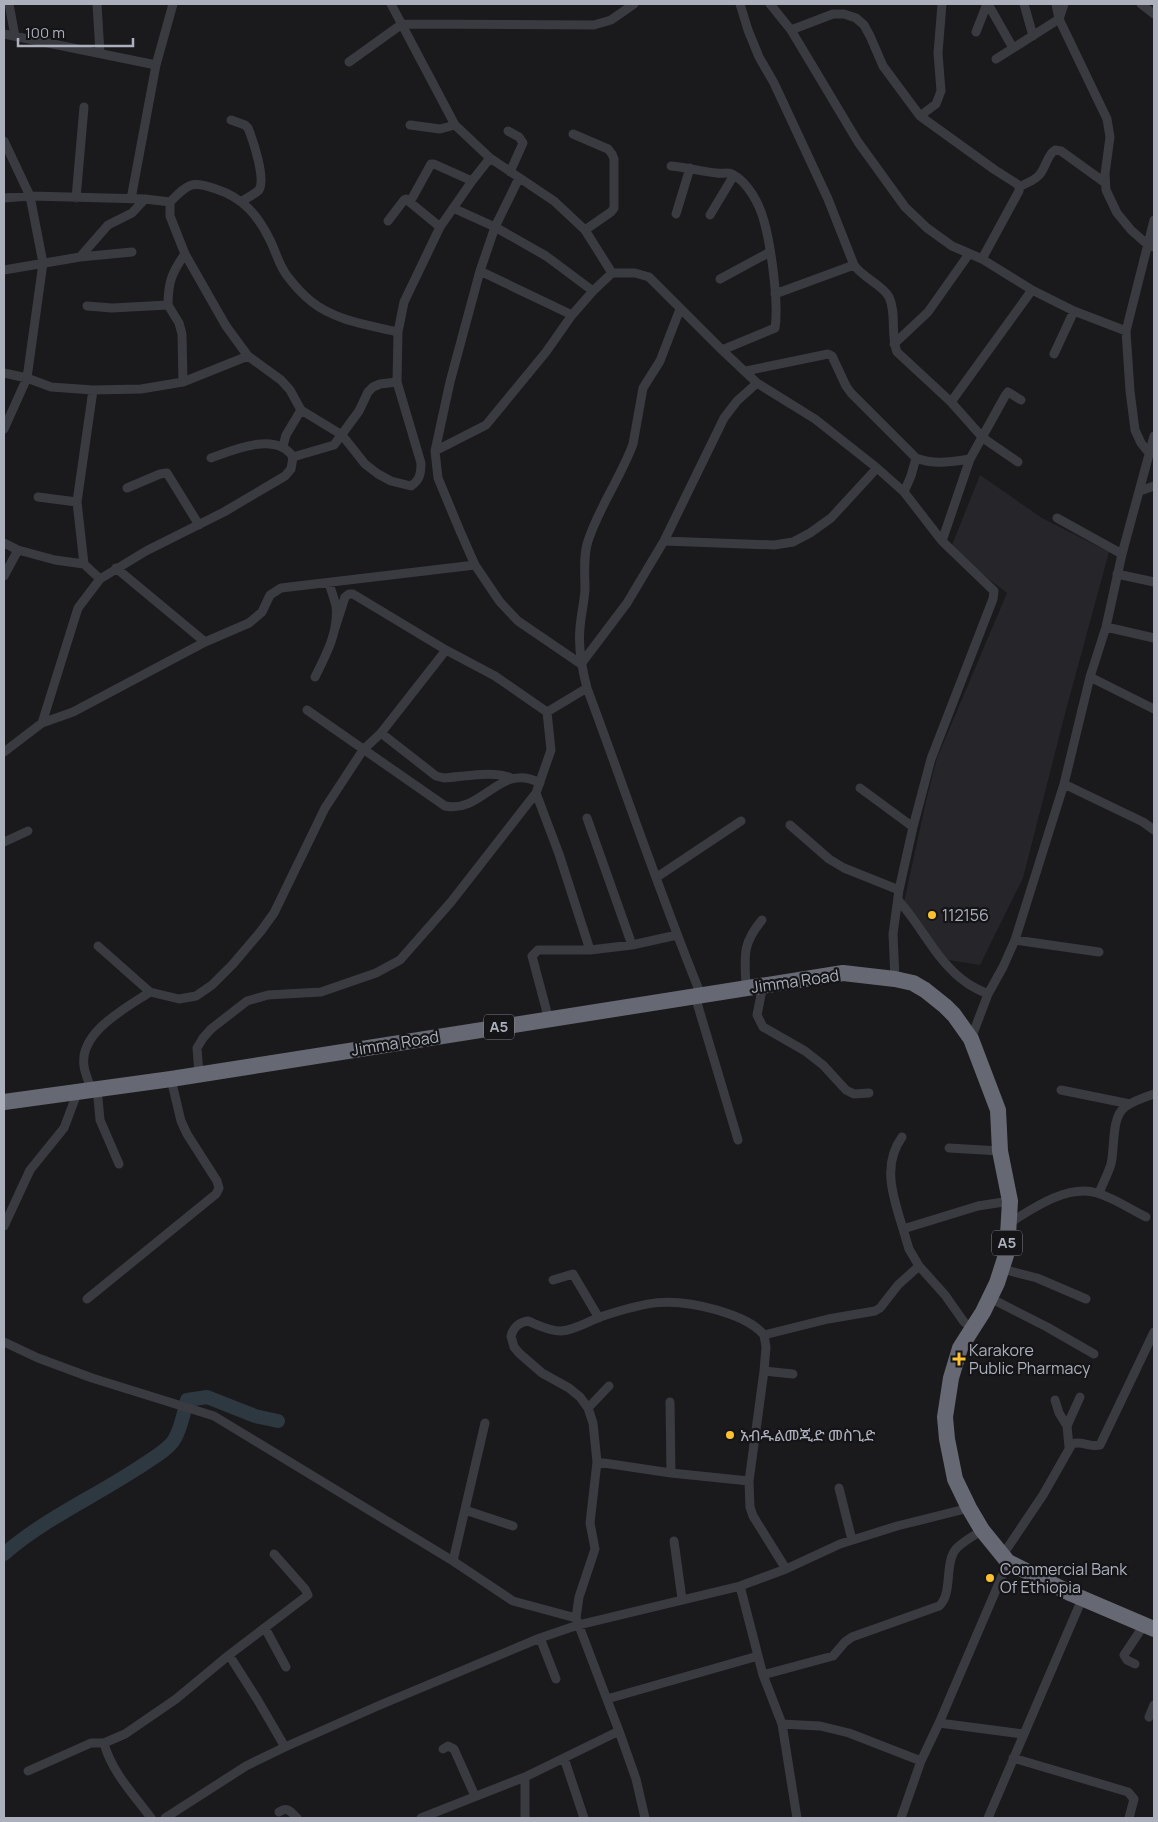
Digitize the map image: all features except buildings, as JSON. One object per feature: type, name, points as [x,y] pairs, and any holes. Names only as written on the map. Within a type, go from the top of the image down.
[{"type":"highway","name":"Jimma Road","points":[[4,1102],[199,1074],[843,973],[913,983],[925,990],[954,1015],[971,1040],[998,1110],[1000,1151],[1010,1200],[1007,1252],[1002,1269],[983,1312],[960,1348],[947,1401],[945,1417],[947,1439],[956,1479],[969,1508],[982,1530],[1005,1559],[1082,1599],[1149,1627]]},
{"type":"street","points":[[9,4],[15,36]]},
{"type":"street","points":[[97,4],[100,53]]},
{"type":"street","points":[[131,198],[156,65],[173,4]]},
{"type":"street","points":[[391,4],[455,125],[490,158],[554,201],[585,230],[612,273]]},
{"type":"street","points":[[349,62],[402,24],[594,25],[611,20],[634,4]]},
{"type":"street","points":[[740,4],[755,48],[774,82],[828,199],[854,265],[860,273],[889,297],[894,344],[898,352],[951,402],[982,438],[1018,462]]},
{"type":"street","points":[[770,4],[791,30],[858,142],[906,207],[927,228],[952,246],[982,259],[1032,290],[1074,310],[1126,331]]},
{"type":"street","points":[[920,116],[936,104],[941,91],[938,53],[942,4]]},
{"type":"street","points":[[976,32],[988,4]]},
{"type":"street","points":[[988,4],[1013,48]]},
{"type":"street","points":[[1024,4],[1033,36]]},
{"type":"street","points":[[1056,4],[1059,19],[1107,119],[1110,137],[1104,182],[1106,190],[1117,213],[1131,230],[1151,246]]},
{"type":"street","points":[[996,59],[1059,19],[1064,4]]},
{"type":"street","points":[[1141,4],[1154,14]]},
{"type":"street","points":[[791,30],[833,14],[844,14],[856,18],[864,25],[883,66],[920,116],[1019,187]]},
{"type":"street","points":[[4,34],[156,65]]},
{"type":"street","points":[[76,198],[84,107]]},
{"type":"street","points":[[231,120],[248,128],[261,175],[261,184],[258,191],[242,201]]},
{"type":"street","points":[[410,125],[440,129],[455,125]]},
{"type":"street","points":[[508,131],[519,137],[523,143],[510,172]]},
{"type":"street","points":[[573,134],[608,149],[614,159],[614,208],[585,230]]},
{"type":"street","points":[[4,141],[30,196],[44,263],[27,378],[4,429]]},
{"type":"street","points":[[1019,187],[1038,177],[1050,154],[1055,150],[1061,151],[1104,182]]},
{"type":"street","points":[[398,332],[340,317],[313,303],[288,277],[259,221],[242,201],[201,184],[191,184],[170,202],[170,216],[186,254],[226,326],[248,356],[281,380],[290,390],[301,410],[342,435],[365,464],[378,474],[411,486],[417,482],[421,474],[420,463],[397,382],[398,332],[404,302],[440,228],[472,180],[490,158]]},
{"type":"street","points":[[410,202],[431,164],[472,180]]},
{"type":"street","points":[[671,166],[729,173],[746,186],[756,201],[764,220],[775,294],[776,324],[774,330],[722,350]]},
{"type":"street","points":[[676,214],[690,168]]},
{"type":"street","points":[[710,215],[734,176]]},
{"type":"street","points":[[519,178],[495,227],[480,271],[450,382],[435,451],[438,478],[475,565],[500,602],[518,621],[581,664]]},
{"type":"street","points":[[982,259],[1019,191],[1019,187]]},
{"type":"street","points":[[4,198],[30,196],[131,198],[170,202]]},
{"type":"street","points":[[80,258],[108,225],[132,213],[145,199]]},
{"type":"street","points":[[388,221],[404,200],[410,202],[440,228]]},
{"type":"street","points":[[453,208],[495,227],[546,256],[593,291]]},
{"type":"street","points":[[1149,453],[1141,443],[1135,430],[1126,331],[1151,246],[1154,220]]},
{"type":"street","points":[[4,270],[132,252]]},
{"type":"street","points":[[720,279],[770,252]]},
{"type":"street","points":[[183,382],[182,334],[179,323],[168,305],[168,287],[173,272],[186,254]]},
{"type":"street","points":[[894,344],[928,312],[969,254]]},
{"type":"street","points":[[775,294],[854,265]]},
{"type":"street","points":[[480,271],[572,315]]},
{"type":"street","points":[[435,451],[486,425],[546,352],[572,315],[612,273],[642,274],[649,278],[757,383],[815,419],[904,492],[942,541],[991,586],[995,595],[931,759],[913,827],[899,890],[892,943],[894,979]]},
{"type":"street","points":[[951,402],[1032,290]]},
{"type":"street","points":[[87,306],[112,308],[168,305]]},
{"type":"street","points":[[680,309],[660,361],[643,388],[634,444],[612,486],[587,542],[585,592],[580,630],[581,664],[587,688],[657,877],[698,995],[738,1140]]},
{"type":"street","points":[[1054,354],[1074,310]]},
{"type":"street","points":[[746,371],[828,354],[832,356],[851,393],[916,458],[936,464],[970,460]]},
{"type":"street","points":[[4,373],[27,378],[51,387],[92,390],[141,389],[183,382],[248,356]]},
{"type":"street","points":[[294,457],[334,445],[359,411],[368,392],[380,384],[397,382]]},
{"type":"street","points":[[581,664],[626,603],[664,541],[724,418],[737,401],[757,383]]},
{"type":"street","points":[[84,564],[78,502],[92,390]]},
{"type":"street","points":[[942,541],[970,460],[1006,393],[1011,393],[1022,400]]},
{"type":"street","points":[[283,446],[286,435],[301,410]]},
{"type":"street","points":[[971,1040],[988,994],[1015,940],[1064,784],[1090,677],[1106,627],[1122,554],[1154,436]]},
{"type":"street","points":[[42,723],[78,608],[100,579],[146,551],[224,512],[286,476],[291,469],[294,457],[283,446],[266,444],[251,445],[210,458]]},
{"type":"street","points":[[904,492],[916,458]]},
{"type":"street","points":[[664,541],[774,545],[793,542],[831,518],[877,468]]},
{"type":"street","points":[[127,488],[167,473],[199,525]]},
{"type":"street","points":[[1140,491],[1154,486]]},
{"type":"street","points":[[38,497],[78,502]]},
{"type":"street","points":[[1057,518],[1122,554]]},
{"type":"street","points":[[4,543],[18,550],[55,560],[84,564],[100,579]]},
{"type":"street","points":[[4,576],[18,550]]},
{"type":"street","points":[[4,752],[42,723],[73,712],[205,642],[249,624],[258,617],[270,595],[281,588],[475,565]]},
{"type":"street","points":[[116,568],[205,642]]},
{"type":"street","points":[[1117,574],[1154,582]]},
{"type":"street","points":[[329,583],[336,605],[335,628]]},
{"type":"street","points":[[199,1074],[196,1048],[211,1030],[247,1001],[268,995],[321,992],[376,973],[400,960],[451,902],[536,793],[551,750],[547,712],[495,676],[446,650],[353,594],[349,594],[345,598],[326,655],[315,677]]},
{"type":"street","points":[[1106,627],[1154,638]]},
{"type":"street","points":[[98,946],[150,992],[179,999],[196,996],[212,985],[233,964],[274,913],[325,808],[363,750],[381,733],[446,650]]},
{"type":"street","points":[[1090,677],[1154,709]]},
{"type":"street","points":[[547,712],[587,688]]},
{"type":"street","points":[[307,710],[445,806],[453,808],[468,804],[511,778]]},
{"type":"street","points":[[381,733],[436,776],[444,778],[494,774],[505,775],[511,778],[526,778],[540,783]]},
{"type":"street","points":[[1064,784],[1143,822],[1154,830]]},
{"type":"street","points":[[860,788],[913,827]]},
{"type":"street","points":[[536,793],[559,854],[590,950]]},
{"type":"street","points":[[587,818],[632,945]]},
{"type":"street","points":[[657,877],[741,821]]},
{"type":"street","points":[[790,825],[829,859],[844,868],[899,890]]},
{"type":"street","points":[[4,842],[28,831]]},
{"type":"street","points":[[898,900],[941,958],[955,973],[966,983],[988,994]]},
{"type":"street","points":[[746,988],[745,957],[748,938],[762,920]]},
{"type":"street","points":[[549,1020],[532,956],[538,950],[590,950],[632,945],[677,935]]},
{"type":"street","points":[[1015,940],[1099,952]]},
{"type":"street","points":[[763,985],[757,1015],[762,1027],[805,1051],[823,1065],[846,1090],[854,1094],[869,1093]]},
{"type":"street","points":[[119,1164],[88,1089],[84,1066],[85,1050],[94,1034],[118,1014],[150,992]]},
{"type":"street","points":[[87,1299],[216,1194],[219,1188],[218,1181],[187,1134],[181,1121],[171,1078]]},
{"type":"street","points":[[4,1226],[30,1170],[64,1128],[88,1089]]},
{"type":"street","points":[[1061,1090],[1130,1104]]},
{"type":"street","points":[[1099,1193],[1111,1163],[1120,1113],[1124,1107],[1154,1094]]},
{"type":"street","points":[[902,1137],[893,1152],[890,1171],[892,1191],[909,1249],[919,1266],[945,1295],[964,1322],[972,1328]]},
{"type":"street","points":[[949,1148],[1000,1151]]},
{"type":"street","points":[[1008,1224],[1046,1201],[1079,1190],[1099,1193],[1146,1216]]},
{"type":"street","points":[[903,1229],[978,1206],[1010,1200]]},
{"type":"street","points":[[764,1335],[828,1319],[875,1311],[880,1308],[898,1285],[919,1266]]},
{"type":"street","points":[[1002,1269],[1037,1278],[1086,1299]]},
{"type":"street","points":[[554,1280],[573,1274],[599,1318]]},
{"type":"street","points":[[990,1298],[1094,1354]]},
{"type":"street","points":[[645,1818],[636,1778],[620,1731],[577,1621],[579,1597],[595,1549],[590,1523],[597,1462],[596,1437],[588,1408],[569,1388],[542,1373],[514,1347],[511,1336],[515,1327],[528,1321],[553,1331],[562,1331],[573,1329],[599,1318],[650,1302],[677,1301],[698,1304],[734,1316],[757,1328],[764,1335],[766,1347],[748,1481],[750,1507],[753,1516],[786,1569]]},
{"type":"street","points":[[901,1818],[921,1761],[939,1723],[1005,1559],[1069,1447],[1075,1442],[1097,1447],[1100,1445],[1154,1332]]},
{"type":"street","points":[[4,1342],[38,1358],[92,1378],[214,1416],[453,1562],[513,1601],[577,1621]]},
{"type":"street","points":[[764,1371],[794,1374]]},
{"type":"street","points":[[588,1408],[610,1386]]},
{"type":"street","points":[[1067,1426],[1080,1397]]},
{"type":"street","points":[[1056,1400],[1059,1413],[1067,1426],[1069,1447]]},
{"type":"street","points":[[670,1402],[672,1473]]},
{"type":"street","points":[[453,1562],[485,1423]]},
{"type":"street","points":[[597,1462],[672,1473],[748,1481]]},
{"type":"street","points":[[839,1488],[852,1540]]},
{"type":"street","points":[[165,1818],[246,1766],[285,1747],[577,1621],[740,1586],[786,1569],[840,1544],[897,1526],[969,1508]]},
{"type":"street","points":[[465,1510],[513,1526]]},
{"type":"street","points":[[763,1675],[833,1656],[852,1637],[939,1606],[945,1598],[949,1570],[955,1550],[982,1530]]},
{"type":"street","points":[[674,1541],[682,1599]]},
{"type":"street","points":[[28,1771],[91,1743],[104,1743],[125,1734],[176,1699],[308,1594],[274,1554]]},
{"type":"street","points":[[740,1586],[763,1675],[782,1724],[797,1818]]},
{"type":"street","points":[[988,1818],[1082,1599]]},
{"type":"street","points":[[1135,1664],[1127,1660],[1124,1655],[1149,1627]]},
{"type":"street","points":[[264,1628],[286,1667]]},
{"type":"street","points":[[540,1638],[556,1679]]},
{"type":"street","points":[[229,1655],[258,1699],[285,1747]]},
{"type":"street","points":[[607,1700],[758,1656]]},
{"type":"street","points":[[1148,1717],[1154,1705]]},
{"type":"street","points":[[939,1723],[1023,1734]]},
{"type":"street","points":[[782,1724],[820,1726],[850,1733],[921,1761]]},
{"type":"street","points":[[421,1818],[525,1777],[620,1731]]},
{"type":"street","points":[[104,1743],[107,1754],[122,1780],[151,1818]]},
{"type":"street","points":[[443,1749],[448,1746],[454,1749],[475,1796]]},
{"type":"street","points":[[564,1758],[584,1818]]},
{"type":"street","points":[[1014,1758],[1128,1792],[1134,1799],[1129,1818]]},
{"type":"street","points":[[525,1777],[525,1818]]},
{"type":"street","points":[[279,1812],[288,1809],[297,1818]]},
{"type":"shaded area","points":[[980,475],[1042,518],[1109,552],[1023,878],[980,965],[936,958],[904,902],[937,758],[1007,593],[950,550]]},
{"type":"waterway","points":[[4,1554],[19,1541],[121,1479],[167,1448],[179,1431],[187,1400],[207,1397],[255,1416],[278,1421]]},
{"type":"place","name":"112156","points":[[932,915]]},
{"type":"place","name":"Karakore Public Pharmacy","points":[[959,1359]]},
{"type":"place","name":"አብዱልመጂድ መስጊድ","points":[[730,1435]]},
{"type":"place","name":"Commercial Bank Of Ethiopia","points":[[990,1578]]}]
